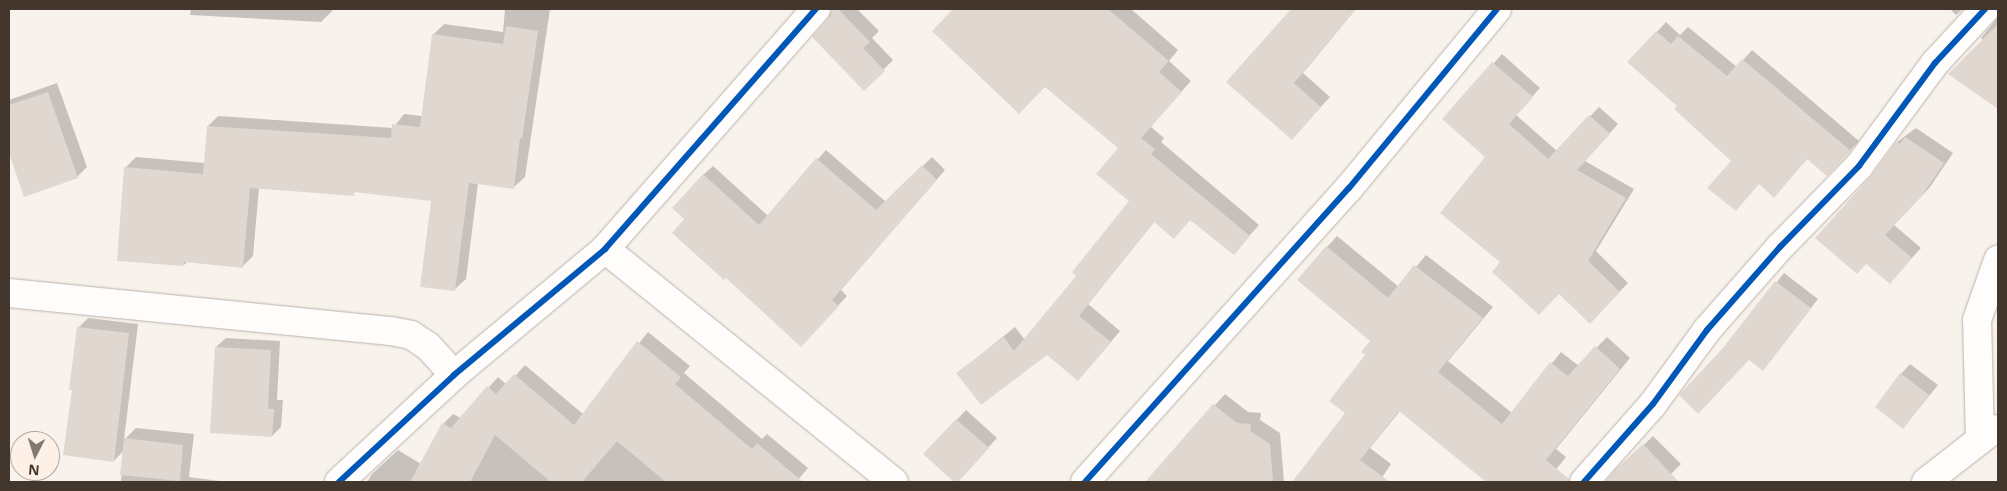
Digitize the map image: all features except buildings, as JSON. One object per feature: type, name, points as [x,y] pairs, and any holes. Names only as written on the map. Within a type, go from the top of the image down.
[{"type":"street","points":[[339,482],[454,375],[605,249],[816,9]]},
{"type":"street","points":[[1085,482],[1349,188],[1497,9]]},
{"type":"street","points":[[1584,482],[1653,404],[1725,310],[1780,247],[1859,166],[1935,63],[1985,9]]},
{"type":"street","points":[[605,249],[894,482]]},
{"type":"street","points":[[1926,482],[1989,432],[1977,320],[1998,260]]},
{"type":"street","points":[[9,293],[392,331],[410,335],[428,346],[454,375]]},
{"type":"cycle path","points":[[339,482],[454,375],[605,249],[816,9]]},
{"type":"cycle path","points":[[1085,482],[1349,188],[1497,9]]},
{"type":"cycle path","points":[[1584,482],[1653,404],[1707,330],[1780,247],[1859,166],[1935,63],[1985,9]]}]
